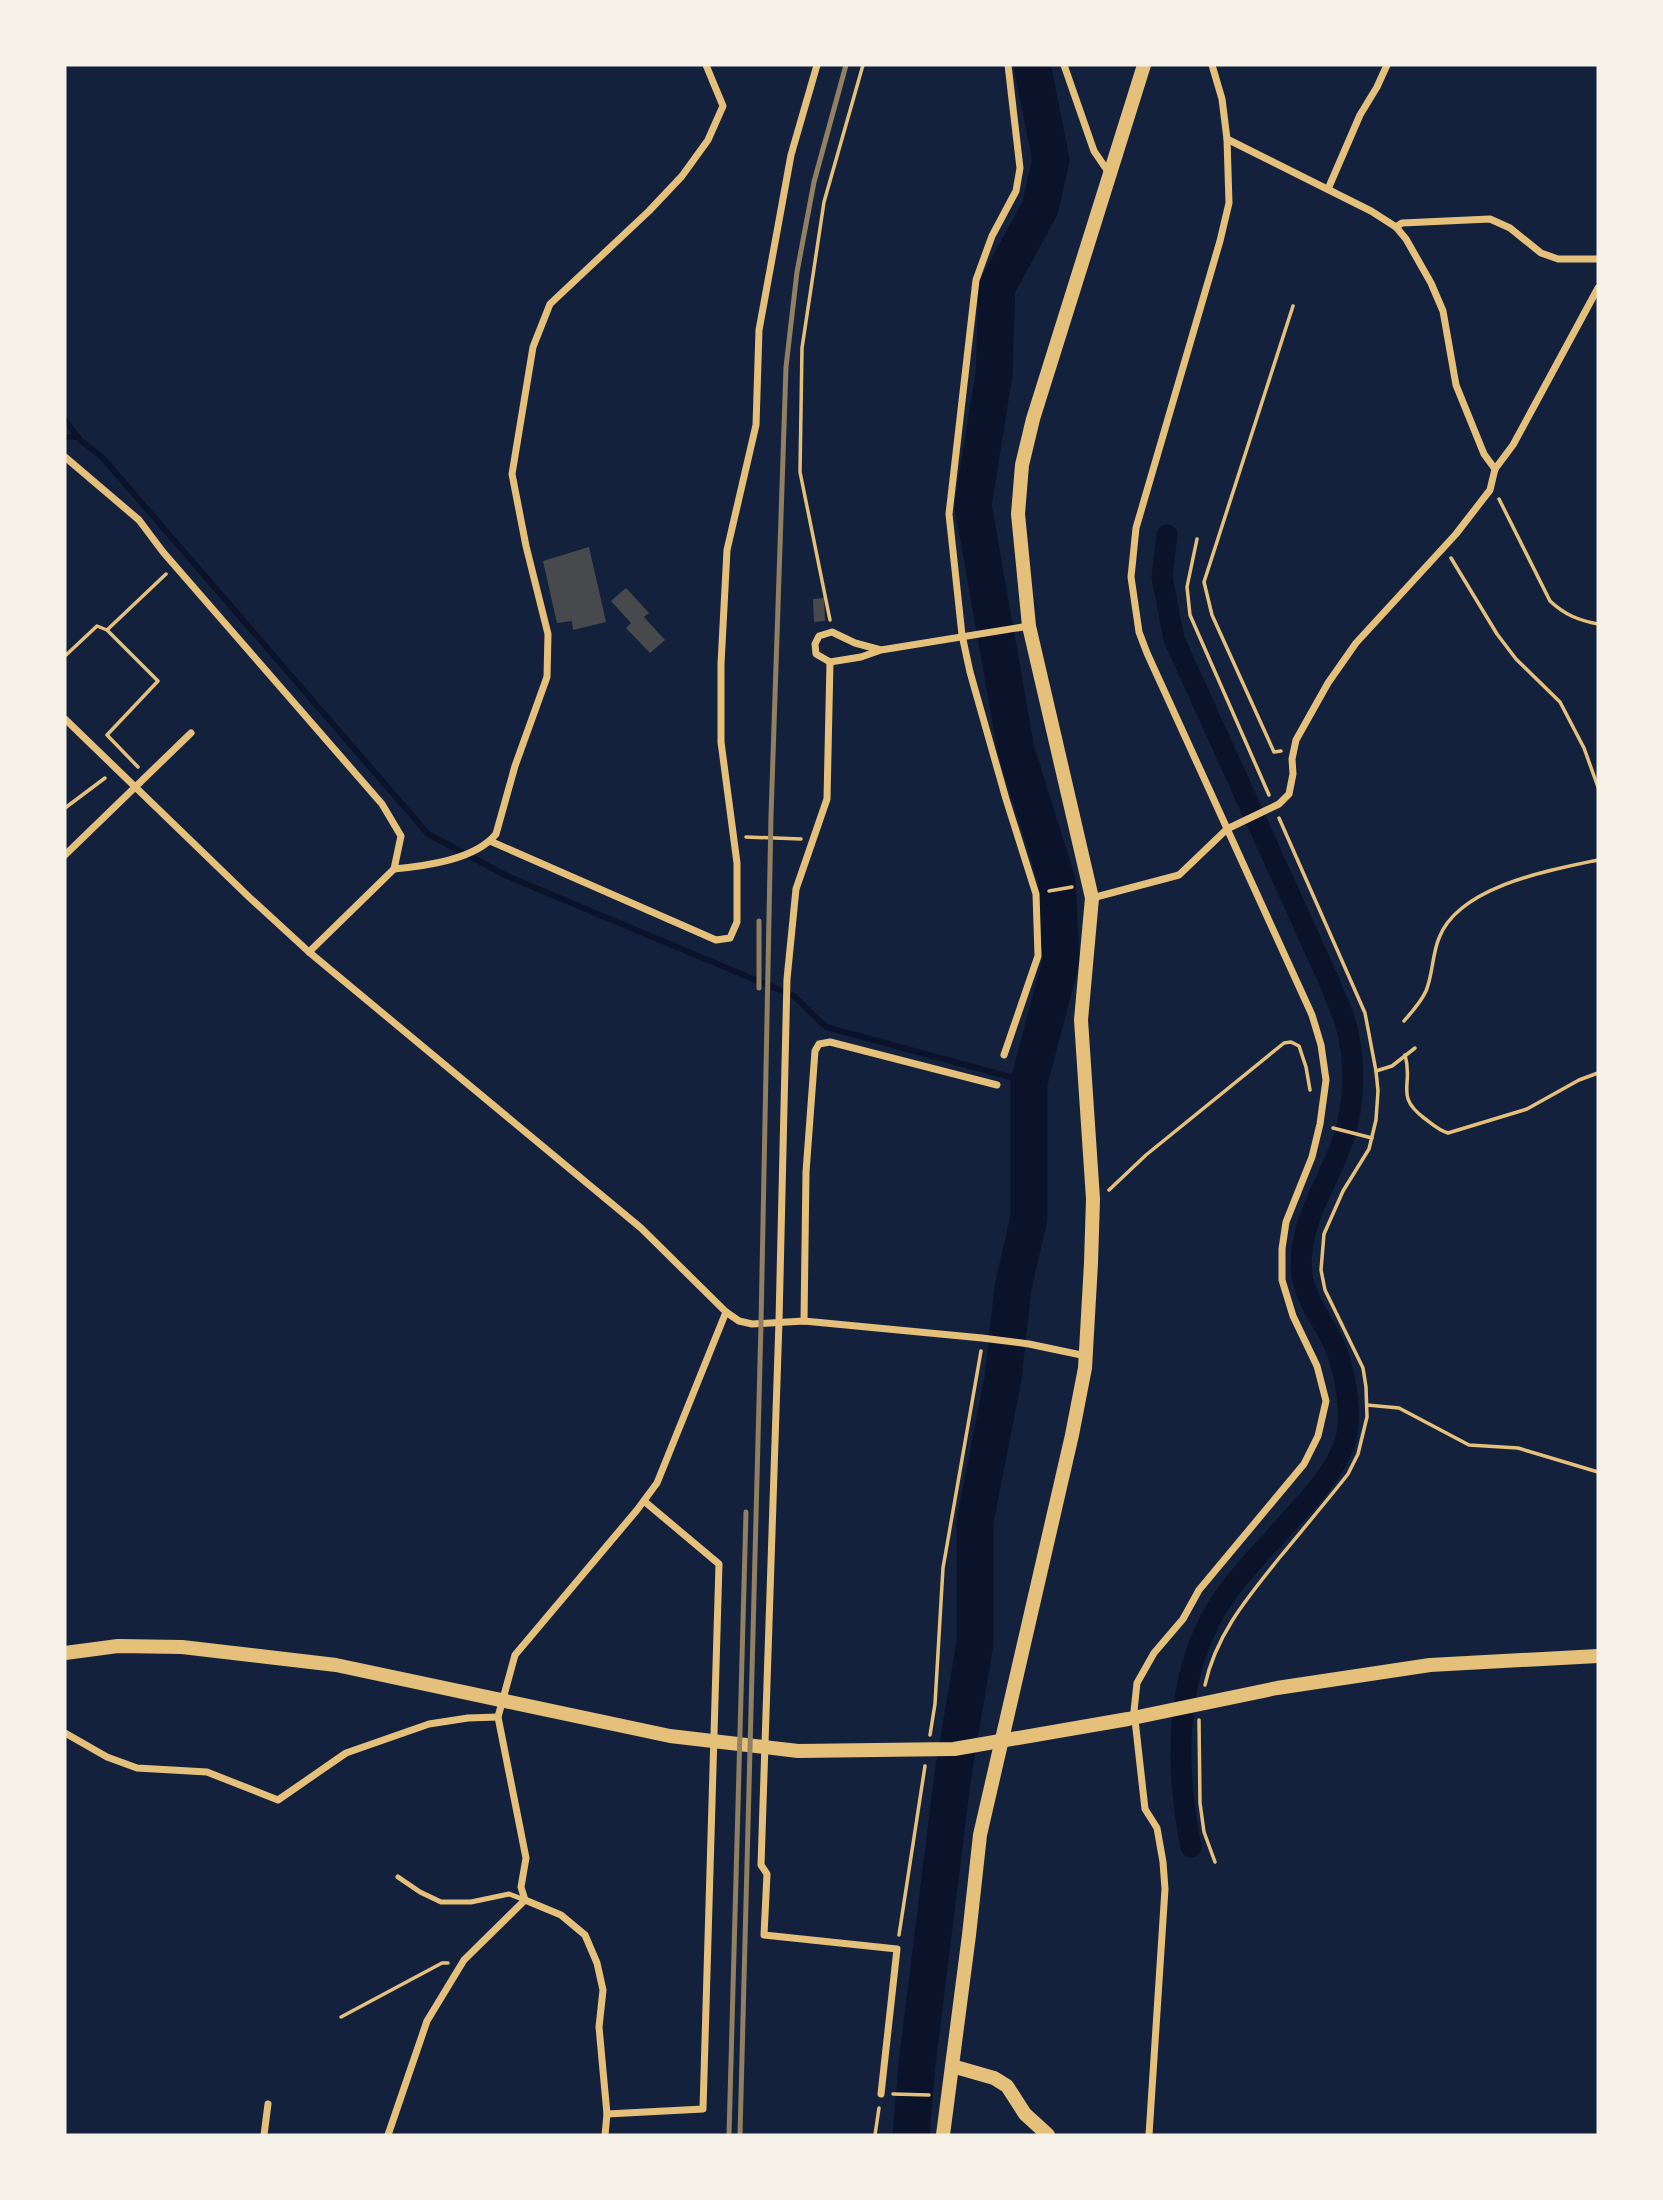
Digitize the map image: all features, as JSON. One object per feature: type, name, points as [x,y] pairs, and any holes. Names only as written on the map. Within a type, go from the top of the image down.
[{"type":"main road","points":[[943,2135],[970,1935],[980,1835],[1057,1508],[1086,1356],[1093,1199],[1081,1020],[1092,898],[1029,626],[1018,514],[1022,465],[1033,419],[1144,65]]},
{"type":"main road","points":[[65,1653],[118,1646],[182,1647],[335,1665],[670,1736],[798,1751],[954,1749],[1128,1719],[1277,1688],[1430,1665],[1598,1656]]},
{"type":"main road","points":[[952,2066],[995,2078],[1007,2086],[1025,2114],[1048,2135]]},
{"type":"street","points":[[394,869],[446,862],[490,841],[496,834],[515,766],[547,677],[548,634],[526,546],[512,474],[533,347],[550,304],[649,211],[682,176],[708,140],[723,106],[706,65]]},
{"type":"street","points":[[490,841],[716,940],[730,939],[737,922],[737,863],[721,742],[720,664],[727,550],[756,425],[759,330],[791,155],[817,65]]},
{"type":"street","points":[[1004,1055],[1038,956],[1036,894],[970,672],[962,635],[949,514],[976,280],[992,236],[1016,191],[1020,168],[1007,65]]},
{"type":"street","points":[[1064,65],[1094,151],[1110,174]]},
{"type":"street","points":[[1149,2135],[1165,1889],[1157,1828],[1145,1809],[1134,1711],[1137,1683],[1154,1653],[1183,1619],[1199,1590],[1304,1464],[1318,1436],[1326,1401],[1317,1366],[1293,1316],[1282,1280],[1286,1222],[1312,1157],[1320,1124],[1326,1080],[1321,1045],[1312,1015],[1139,632],[1131,578],[1136,528],[1229,203],[1227,139],[1222,99],[1212,65]]},
{"type":"street","points":[[1328,189],[1360,115],[1387,65]]},
{"type":"street","points":[[1227,139],[1371,211],[1396,227],[1406,239],[1431,283],[1443,311],[1456,385],[1484,454],[1495,469]]},
{"type":"street","points":[[1396,227],[1402,223],[1490,219],[1510,228],[1541,253],[1558,259],[1598,259]]},
{"type":"street","points":[[1092,898],[1179,875],[1227,829],[1274,806],[1289,794],[1296,740],[1328,683],[1356,643],[1444,547],[1490,490],[1495,469],[1513,445],[1598,288]]},
{"type":"street","points":[[65,457],[139,520],[382,804],[401,836],[394,869],[309,951]]},
{"type":"street","points":[[881,650],[855,643],[832,632],[820,636],[815,645],[816,654],[830,662],[962,635],[1029,626]]},
{"type":"street","points":[[830,662],[827,799],[796,889],[785,1009],[779,1321],[761,1865],[767,1874],[764,1935],[897,1949],[881,2094]]},
{"type":"street","points":[[65,719],[249,897],[309,951],[641,1228],[726,1312],[739,1321],[752,1324],[804,1321],[982,1338],[1029,1344],[1086,1356]]},
{"type":"street","points":[[65,855],[191,733]]},
{"type":"street","points":[[804,1321],[806,1172],[815,1051],[819,1044],[830,1042],[997,1085]]},
{"type":"street","points":[[525,1900],[521,1887],[526,1857],[498,1717],[515,1655],[657,1483],[726,1312]]},
{"type":"street","points":[[607,2113],[703,2109],[719,1564],[644,1501]]},
{"type":"street","points":[[65,1733],[107,1757],[137,1768],[207,1772],[278,1800],[346,1753],[429,1724],[498,1717]]},
{"type":"street","points":[[525,1900],[561,1915],[585,1935],[597,1963],[603,1990],[599,2027],[607,2113],[605,2135]]},
{"type":"street","points":[[388,2135],[428,2021],[464,1960],[525,1900]]},
{"type":"street","points":[[264,2135],[268,2104]]},
{"type":"lane","points":[[398,1877],[420,1892],[442,1902],[471,1902],[509,1894],[525,1900]]},
{"type":"path","points":[[832,632],[828,600],[820,574],[800,472],[802,348],[824,202],[863,65]]},
{"type":"path","points":[[1293,306],[1204,582],[1212,615],[1274,752],[1294,750]]},
{"type":"path","points":[[1490,490],[1503,504],[1550,601],[1563,613],[1577,620],[1598,624]]},
{"type":"path","points":[[1444,547],[1497,634],[1516,659],[1560,702],[1584,748],[1598,788]]},
{"type":"path","points":[[107,630],[175,565]]},
{"type":"path","points":[[65,656],[97,626],[107,630],[158,681],[107,735],[146,775]]},
{"type":"path","points":[[65,808],[117,769]]},
{"type":"path","points":[[733,837],[812,839]]},
{"type":"path","points":[[1404,1021],[1419,1004],[1426,989],[1442,929],[1462,908],[1517,879],[1537,872],[1598,860]]},
{"type":"path","points":[[1036,894],[1077,886]]},
{"type":"path","points":[[1093,1199],[1104,1195],[1146,1155],[1284,1043],[1291,1042],[1298,1046],[1306,1067],[1310,1092]]},
{"type":"path","points":[[1376,1071],[1392,1066],[1415,1048]]},
{"type":"path","points":[[1405,1055],[1408,1063],[1407,1092],[1411,1107],[1441,1131],[1448,1133],[1527,1109],[1579,1080],[1598,1073]]},
{"type":"path","points":[[1320,1124],[1372,1138]]},
{"type":"path","points":[[929,1745],[935,1704],[943,1568],[982,1338]]},
{"type":"path","points":[[1367,1405],[1399,1408],[1469,1445],[1518,1447],[1598,1472]]},
{"type":"path","points":[[897,1949],[927,1758]]},
{"type":"path","points":[[341,2017],[442,1964],[464,1960]]},
{"type":"path","points":[[875,2135],[881,2094],[929,2095]]},
{"type":"building","points":[[589,547],[606,622],[573,630],[572,621],[557,623],[543,561]]},
{"type":"building","points":[[626,588],[649,613],[644,617],[665,640],[650,653],[626,628],[631,623],[611,601]]},
{"type":"building","points":[[824,598],[825,621],[814,622],[813,599]]},
{"type":"waterway","points":[[911,2135],[917,2064],[953,1774],[975,1643],[975,1521],[1003,1379],[1013,1287],[1029,1218],[1029,1082],[1061,961],[1057,881],[1016,750],[973,505],[994,374],[997,287],[1040,208],[1051,160],[1032,65]]},
{"type":"waterway","points":[[65,420],[80,440],[102,457],[428,834],[507,876],[794,996],[826,1027],[1029,1082]]},
{"type":"waterway","points":[[65,437],[78,437]]},
{"type":"waterway","points":[[1167,535],[1162,577],[1174,639],[1329,981],[1346,1025],[1353,1068],[1347,1126],[1308,1222],[1301,1257],[1307,1294],[1335,1346],[1342,1368],[1347,1395],[1347,1434],[1338,1458],[1323,1482],[1227,1593],[1210,1621],[1197,1652],[1188,1683],[1181,1749],[1185,1815],[1191,1847]]},
{"type":"railway","points":[[740,2135],[771,816],[786,367],[797,272],[814,182],[846,65]]},
{"type":"railway","points":[[759,921],[759,988]]},
{"type":"railway","points":[[729,2135],[746,1512]]}]
